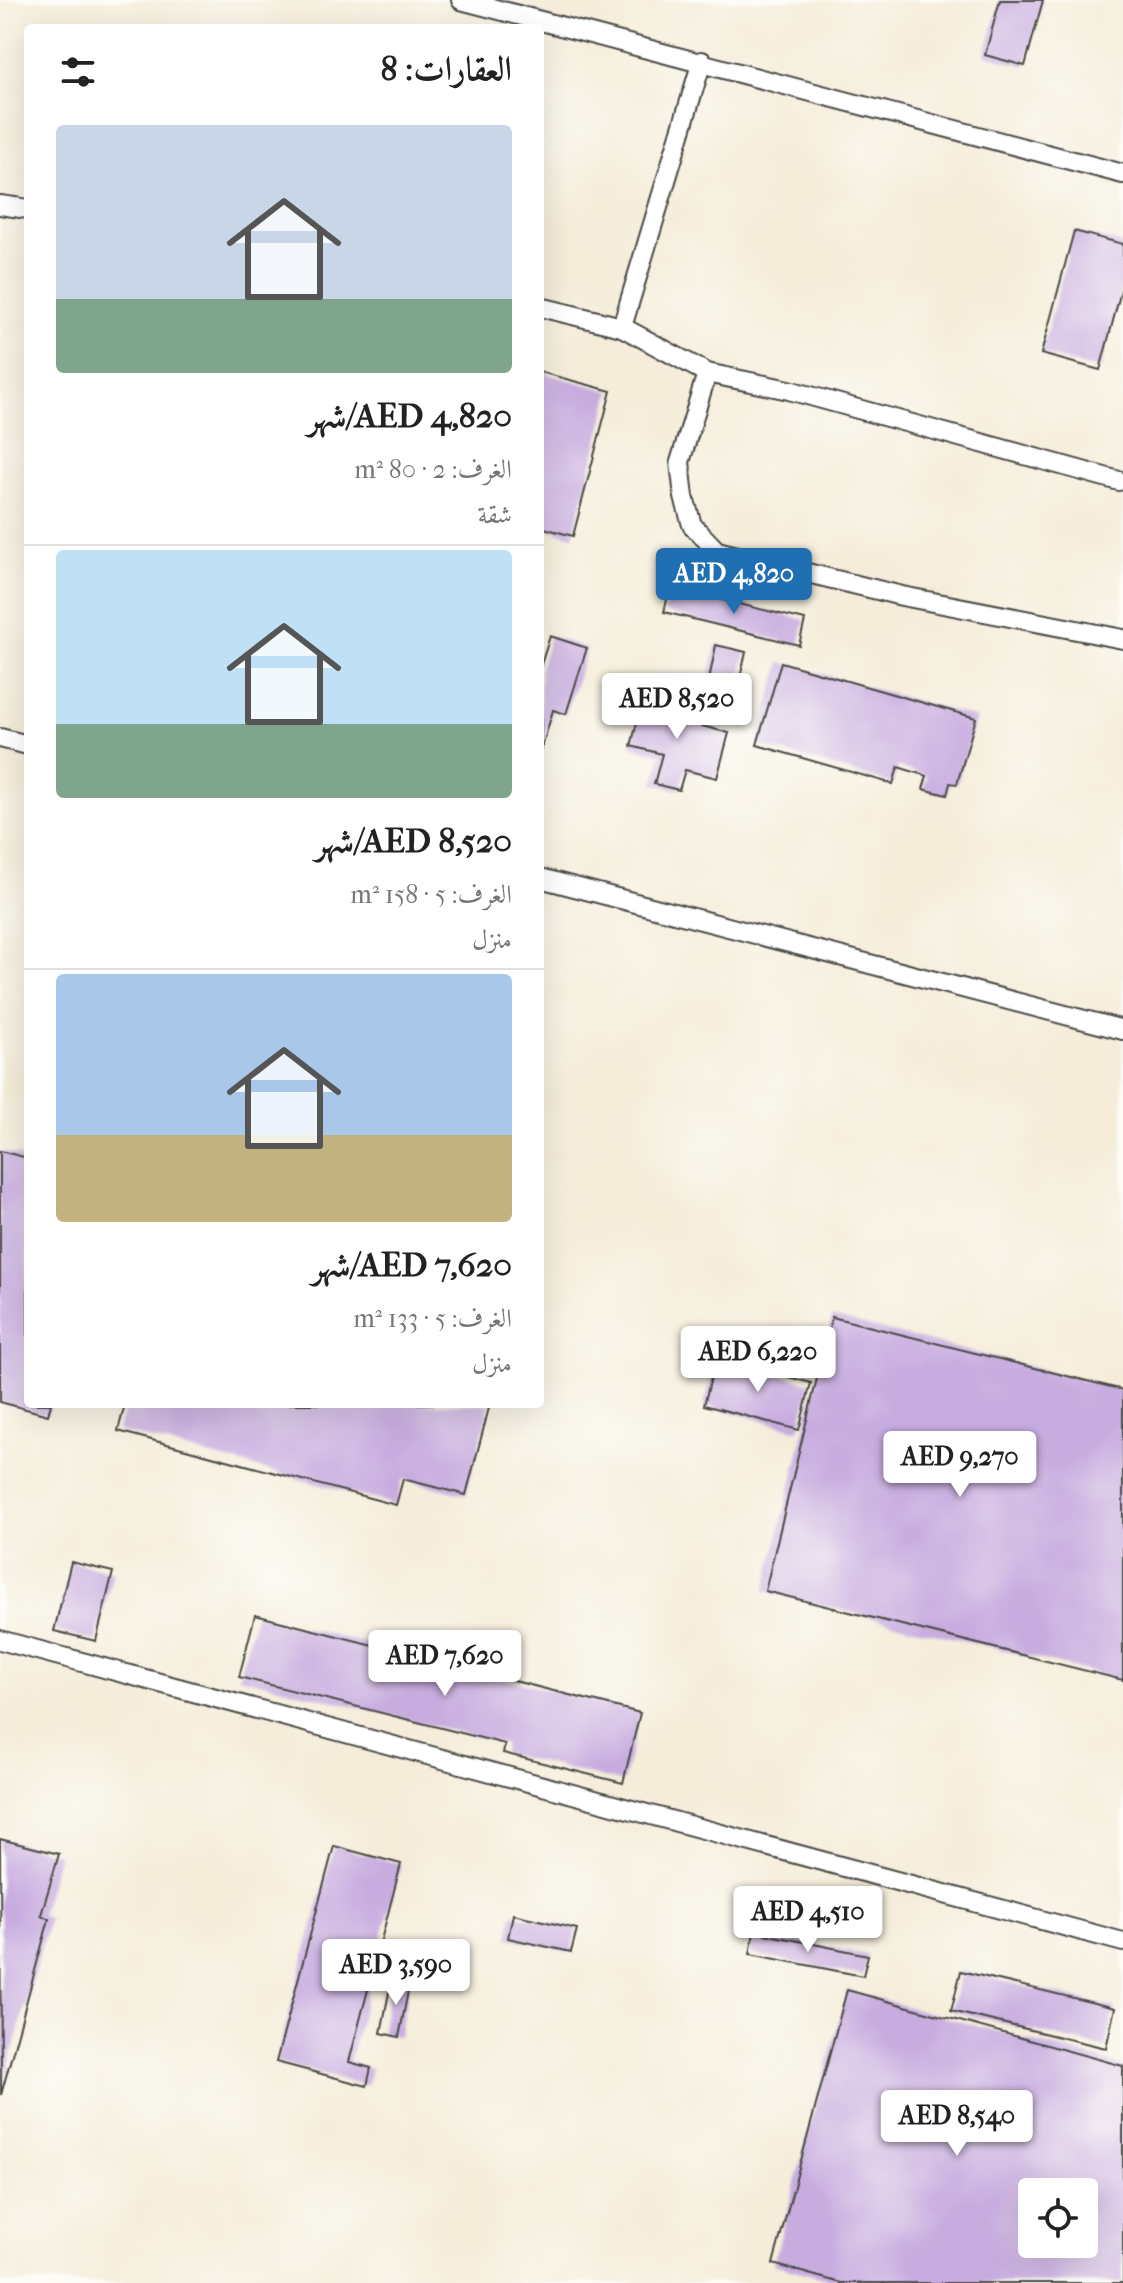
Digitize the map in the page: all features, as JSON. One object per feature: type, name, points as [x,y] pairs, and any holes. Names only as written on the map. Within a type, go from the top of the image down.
[{"type":"lane","points":[[461,0],[1123,174]]},
{"type":"lane","points":[[622,327],[702,61]]},
{"type":"lane","points":[[0,205],[24,208]]},
{"type":"lane","points":[[544,308],[622,327],[707,373],[789,390],[1119,481]]},
{"type":"lane","points":[[707,373],[680,462],[684,497],[692,525],[717,551],[902,596],[1123,639]]},
{"type":"lane","points":[[0,738],[24,744]]},
{"type":"lane","points":[[544,879],[1123,1030]]},
{"type":"lane","points":[[0,1640],[1123,1942]]},
{"type":"building","points":[[1000,0],[1043,0],[1025,66],[985,55]]},
{"type":"building","points":[[1074,231],[1123,244],[1123,283],[1100,370],[1041,354]]},
{"type":"building","points":[[544,373],[611,391],[573,536],[544,528]]},
{"type":"building","points":[[670,587],[805,620],[799,645],[664,612]]},
{"type":"building","points":[[550,636],[587,648],[566,714],[553,710],[544,741],[544,655]]},
{"type":"building","points":[[716,645],[746,652],[738,687],[709,680]]},
{"type":"building","points":[[781,662],[976,718],[957,784],[950,783],[947,795],[923,789],[927,776],[898,767],[893,784],[757,745]]},
{"type":"building","points":[[645,691],[688,702],[683,721],[729,733],[717,778],[685,770],[679,790],[654,784],[662,754],[631,746]]},
{"type":"building","points":[[0,1151],[24,1157],[24,1408],[50,1408],[48,1415],[0,1402]]},
{"type":"building","points":[[832,1317],[1123,1390],[1123,1680],[765,1591]]},
{"type":"building","points":[[716,1358],[811,1383],[799,1430],[704,1405]]},
{"type":"building","points":[[124,1408],[489,1408],[466,1495],[403,1479],[396,1505],[118,1431]]},
{"type":"building","points":[[71,1562],[113,1572],[96,1641],[54,1631]]},
{"type":"building","points":[[255,1615],[640,1713],[623,1783],[503,1753],[505,1744],[239,1677]]},
{"type":"building","points":[[0,1839],[59,1854],[41,1915],[49,1919],[1,2095]]},
{"type":"building","points":[[334,1846],[401,1864],[349,2062],[371,2068],[367,2086],[276,2062]]},
{"type":"building","points":[[513,1914],[577,1929],[571,1952],[508,1938]]},
{"type":"building","points":[[754,1932],[868,1955],[863,1976],[750,1954]]},
{"type":"building","points":[[961,1971],[1115,2008],[1106,2048],[951,2011]]},
{"type":"building","points":[[392,1977],[410,1981],[399,2037],[381,2033]]},
{"type":"building","points":[[847,1990],[1123,2066],[1123,2283],[841,2283],[773,2264]]}]
